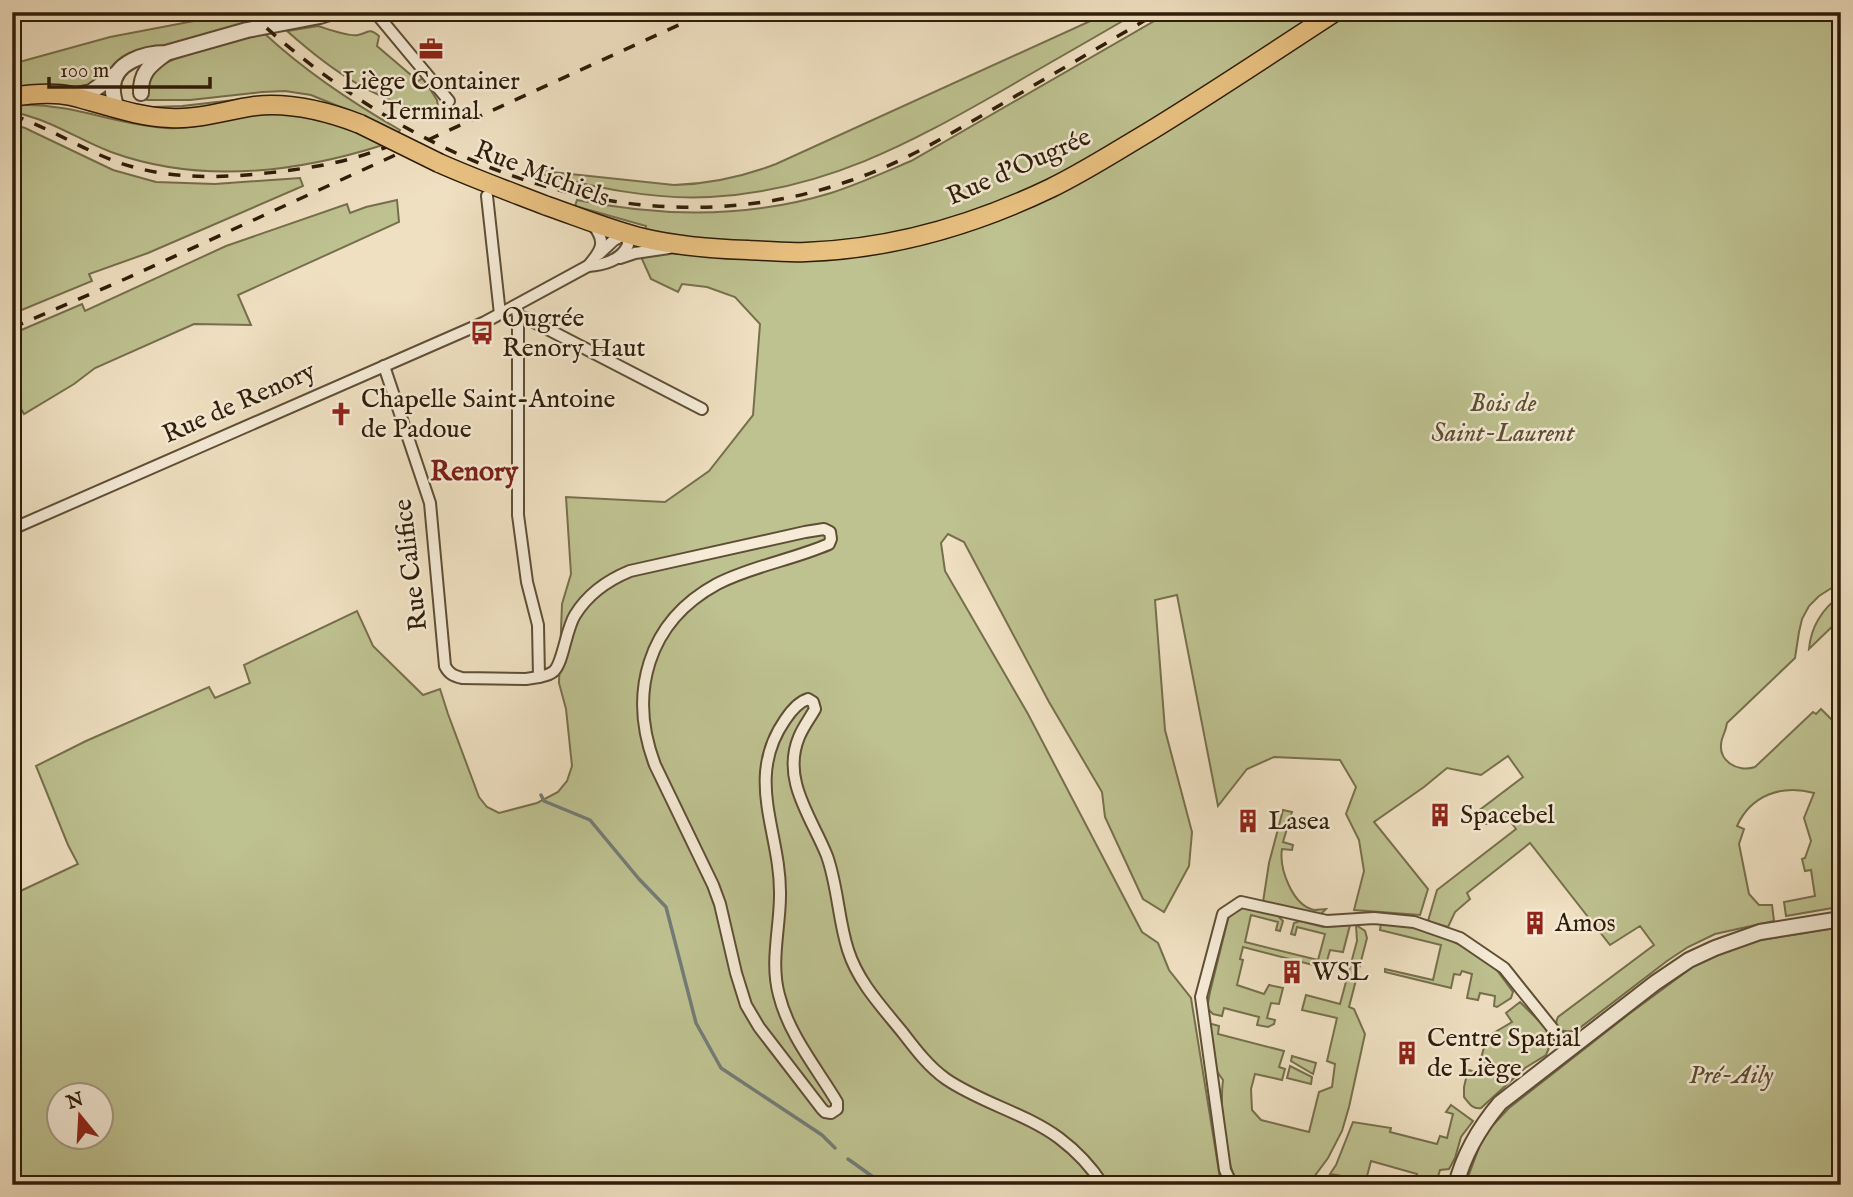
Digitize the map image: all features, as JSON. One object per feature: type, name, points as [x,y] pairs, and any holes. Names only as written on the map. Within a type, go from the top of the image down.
[{"type":"main road","name":"Rue d'Ougrée","points":[[626,233],[687,246],[805,252],[899,241],[963,224],[1024,200],[1078,174],[1171,118],[1335,12]]},
{"type":"main road","name":"Rue Michiels","points":[[12,97],[43,94],[69,96],[152,117],[188,118],[256,106],[315,110],[359,124],[464,174],[626,233]]},
{"type":"street","points":[[69,96],[91,92],[128,62],[155,53],[166,53],[247,30],[333,12]]},
{"type":"street","points":[[375,12],[449,101]]},
{"type":"street","points":[[152,117],[142,102],[141,81],[147,69],[166,53]]},
{"type":"street","points":[[116,74],[113,87],[121,110],[135,104],[141,93]]},
{"type":"street","points":[[487,196],[500,314]]},
{"type":"street","points":[[589,221],[600,236],[599,254]]},
{"type":"street","points":[[614,260],[626,250],[626,233]]},
{"type":"street","name":"Rue d'Ougrée","points":[[485,322],[500,314],[517,311],[588,266],[614,240],[626,233]]},
{"type":"street","name":"Rue d'Ougrée","points":[[588,266],[601,265],[635,253],[687,246]]},
{"type":"street","points":[[517,311],[702,409]]},
{"type":"street","points":[[517,311],[518,515],[527,582],[538,625],[539,677],[551,674],[558,667],[567,632],[586,599],[615,577],[630,571],[805,532],[824,529],[830,532],[831,539],[828,544],[738,575],[717,584],[694,599],[659,639],[648,664],[644,684],[643,720],[649,748],[713,885],[746,1005],[760,1027],[822,1109],[831,1113],[836,1109],[837,1102],[792,1031],[778,992],[776,975],[780,894],[777,856],[767,812],[767,758],[773,740],[789,714],[801,701],[808,699],[813,702],[815,709],[794,748],[793,776],[800,799],[831,870],[848,951],[867,989],[934,1070],[965,1091],[1058,1137],[1103,1185]]},
{"type":"street","name":"Rue de Renory","points":[[12,529],[485,322]]},
{"type":"street","name":"Rue Califice","points":[[384,366],[430,503],[445,666],[455,677],[462,678],[539,677]]},
{"type":"street","points":[[1841,824],[1841,838]]},
{"type":"street","points":[[1231,1185],[1225,1170],[1201,997],[1223,914],[1241,902],[1327,921],[1374,918],[1414,922],[1460,938],[1504,968],[1569,1049]]},
{"type":"street","points":[[1456,1185],[1465,1156],[1483,1123],[1500,1103],[1689,960],[1715,947],[1760,932],[1841,919]]},
{"type":"green space","points":[[241,12],[254,22],[132,54],[86,88],[12,89],[12,64],[110,37]]},
{"type":"green space","points":[[1110,12],[1138,12],[934,128],[899,146],[828,175],[751,193],[688,197],[601,188],[533,170],[674,185],[738,176],[776,164]]},
{"type":"green space","name":"Bois de Saint-Laurent","points":[[1170,12],[1841,12],[1841,582],[1809,606],[1802,619],[1795,658],[1727,723],[1721,747],[1722,754],[1730,764],[1742,768],[1755,767],[1813,712],[1816,714],[1821,709],[1841,729],[1841,781],[1833,809],[1833,840],[1841,888],[1838,907],[1786,916],[1784,902],[1815,896],[1811,870],[1805,871],[1802,859],[1805,858],[1811,841],[1804,818],[1814,793],[1790,790],[1769,794],[1750,806],[1737,826],[1744,829],[1739,844],[1749,894],[1759,905],[1772,905],[1774,921],[1715,934],[1688,947],[1577,1030],[1561,1030],[1556,1022],[1558,1017],[1654,945],[1640,926],[1610,945],[1530,843],[1467,893],[1470,899],[1455,912],[1448,927],[1428,921],[1437,890],[1516,829],[1510,821],[1486,824],[1477,812],[1523,777],[1508,756],[1481,775],[1447,768],[1374,822],[1428,889],[1420,915],[1354,910],[1364,871],[1359,840],[1346,814],[1356,787],[1340,760],[1274,757],[1247,769],[1218,806],[1177,595],[1155,600],[1165,730],[1192,832],[1189,866],[1164,912],[1143,899],[1105,817],[1102,792],[1049,702],[964,542],[948,534],[941,543],[945,571],[1028,714],[1142,932],[1158,943],[1169,970],[1191,998],[1220,1178],[1224,1185],[12,1185],[12,895],[78,864],[36,766],[209,687],[215,698],[250,683],[244,665],[357,611],[373,646],[423,695],[440,689],[479,797],[487,807],[499,813],[537,803],[558,792],[567,781],[572,766],[566,709],[559,683],[562,604],[571,574],[566,497],[665,502],[709,471],[753,415],[760,324],[735,297],[707,287],[682,284],[678,292],[651,279],[642,259],[646,226],[575,206],[577,200],[641,210],[737,211],[800,201],[862,182],[911,161]]},
{"type":"green space","points":[[318,26],[349,35],[370,31],[375,33],[379,36],[377,46],[418,81],[423,78],[437,100],[439,113],[396,102],[357,84],[287,31]]},
{"type":"green space","points":[[265,34],[330,86],[400,130],[398,134],[311,95],[285,91],[190,100],[147,100],[144,97],[145,75],[158,67],[203,49]]},
{"type":"green space","points":[[269,96],[194,109],[165,110],[153,107],[182,106]]},
{"type":"green space","points":[[24,105],[60,108],[166,128],[198,126],[250,115],[300,116],[326,120],[350,128],[383,145],[350,155],[281,168],[213,171],[178,168],[111,152],[43,121],[12,111],[12,107]]},
{"type":"green space","points":[[12,124],[113,170],[156,182],[215,184],[300,178],[303,186],[148,253],[89,274],[92,281],[12,314]]},
{"type":"green space","points":[[397,200],[399,222],[238,295],[251,325],[194,324],[95,368],[24,414],[12,393],[12,334],[82,304],[85,311],[226,246],[347,204],[350,213]]},
{"type":"green space","points":[[1841,595],[1841,618],[1809,649],[1812,633],[1819,619],[1828,606]]},
{"type":"green space","points":[[1283,810],[1292,812],[1283,842],[1293,845],[1292,850],[1282,849],[1285,875],[1293,894],[1306,907],[1314,910],[1326,909],[1320,915],[1263,902],[1269,863]]},
{"type":"green space","points":[[1244,907],[1277,915],[1283,921],[1280,931],[1276,930],[1278,922],[1251,915],[1245,942],[1318,960],[1325,934],[1297,927],[1295,935],[1291,934],[1294,923],[1300,921],[1323,927],[1350,925],[1343,952],[1330,950],[1325,968],[1243,947],[1237,985],[1264,994],[1269,985],[1283,988],[1279,1004],[1271,1003],[1267,1018],[1275,1020],[1274,1024],[1268,1027],[1257,1025],[1259,1017],[1224,1008],[1222,1016],[1213,1014],[1207,1008],[1228,919],[1230,914]]},
{"type":"green space","points":[[1381,923],[1409,925],[1464,947],[1496,969],[1513,992],[1511,998],[1497,1007],[1494,1006],[1495,996],[1480,993],[1478,1000],[1467,998],[1472,974],[1462,971],[1460,975],[1454,974],[1451,988],[1385,972],[1385,969],[1433,980],[1441,945],[1380,930]]},
{"type":"green space","points":[[1356,925],[1365,931],[1367,938],[1349,1007],[1354,1009],[1365,1034],[1342,1131],[1328,1158],[1308,1185],[1240,1185],[1227,1150],[1222,1104],[1223,1080],[1216,1070],[1208,1027],[1212,1024],[1219,1026],[1218,1034],[1284,1051],[1279,1067],[1285,1069],[1282,1080],[1255,1074],[1251,1089],[1252,1110],[1261,1120],[1309,1132],[1319,1092],[1332,1087],[1335,1064],[1327,1061],[1337,1018],[1302,1010],[1306,995],[1340,1004],[1357,941]]},
{"type":"green space","name":"Pré-Aily","points":[[1841,927],[1841,1185],[1465,1185],[1480,1145],[1492,1126],[1509,1108],[1694,966],[1755,941]]},
{"type":"green space","points":[[1520,1002],[1545,1027],[1551,1043],[1546,1055],[1525,1068],[1481,1108],[1471,1106],[1464,1097],[1468,1070],[1477,1072],[1487,1037],[1512,1022],[1506,1013]]},
{"type":"green space","points":[[1292,1056],[1316,1063],[1313,1074],[1291,1061]]},
{"type":"green space","points":[[1290,1066],[1312,1077],[1311,1084],[1287,1078]]},
{"type":"green space","points":[[1451,1105],[1473,1121],[1461,1137],[1449,1169],[1440,1170],[1437,1180],[1447,1181],[1447,1185],[1415,1185],[1417,1174],[1371,1161],[1366,1180],[1330,1174],[1353,1122],[1391,1128],[1390,1132],[1437,1144],[1440,1136],[1447,1138],[1453,1114],[1446,1112]]},
{"type":"waterway","points":[[541,795],[544,801],[590,820],[666,907],[696,1023],[721,1068],[822,1135],[835,1148]]},
{"type":"waterway","points":[[848,1159],[888,1185]]},
{"type":"railway","points":[[249,12],[312,65],[380,112],[452,151],[528,181],[606,200],[686,207],[767,201],[868,174],[906,158],[942,138],[1159,12]]},
{"type":"railway","points":[[12,328],[125,279],[707,12]]},
{"type":"railway","points":[[12,115],[120,163],[181,175],[243,175],[302,169],[363,155],[408,140]]},
{"type":"place","name":"Liège Container Terminal","points":[[431,49]]},
{"type":"place","name":"Ougrée Renory Haut","points":[[482,333]]},
{"type":"place","name":"Chapelle Saint-Antoine de Padoue","points":[[341,414]]},
{"type":"place","name":"Spacebel","points":[[1440,815]]},
{"type":"place","name":"Lasea","points":[[1248,821]]},
{"type":"place","name":"Amos","points":[[1535,923]]},
{"type":"place","name":"WSL","points":[[1292,972]]},
{"type":"place","name":"Centre Spatial de Liège","points":[[1407,1053]]},
{"type":"district","name":"Renory","points":[[474,472]]}]
